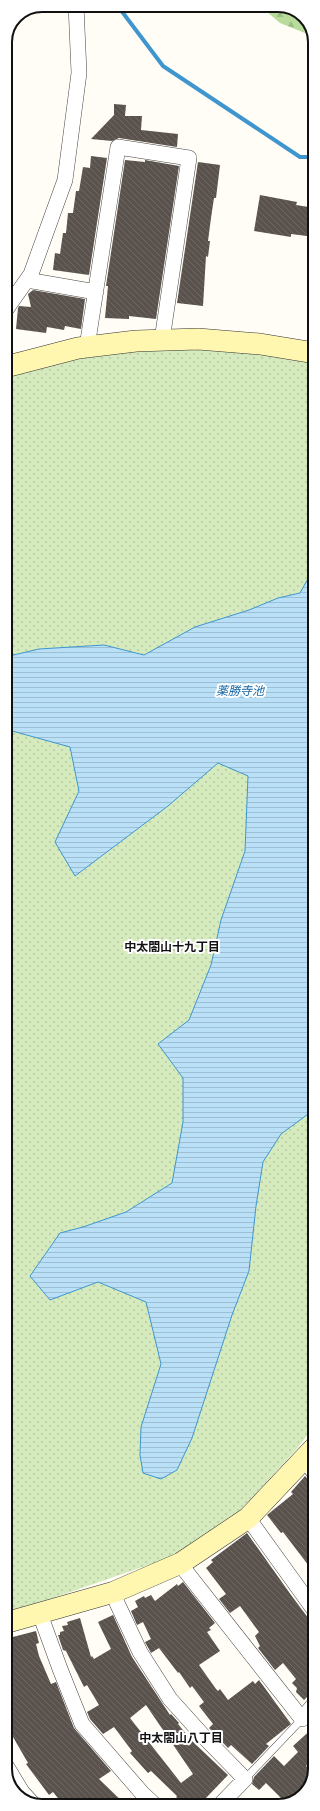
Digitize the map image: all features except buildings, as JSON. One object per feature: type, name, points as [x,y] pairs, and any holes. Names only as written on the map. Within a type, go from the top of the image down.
[{"type":"street","points":[[12,301],[31,274],[65,180],[79,73],[76,12]]},
{"type":"street","points":[[87,347],[118,147],[189,158],[162,340]]},
{"type":"street","points":[[27,280],[96,292]]},
{"type":"street","points":[[12,364],[87,347],[136,341],[198,339],[252,343],[308,352]]},
{"type":"street","points":[[12,1621],[114,1592],[180,1564],[248,1518],[308,1464]]},
{"type":"street","points":[[248,1518],[308,1601]]},
{"type":"street","points":[[180,1564],[302,1719],[308,1712]]},
{"type":"street","points":[[114,1592],[117,1603],[140,1652],[170,1699],[245,1779],[226,1799]]},
{"type":"street","points":[[40,1614],[82,1724],[148,1799]]},
{"type":"lane","points":[[245,1779],[302,1719]]},
{"type":"green space","points":[[267,12],[290,14],[298,19],[307,34],[280,23]]},
{"type":"green space","points":[[133,343],[308,356],[308,1434],[296,1450],[241,1509],[174,1556],[33,1605],[12,1610],[12,366]]},
{"type":"water","name":"薬勝寺池","points":[[308,579],[308,1114],[281,1134],[263,1162],[256,1206],[249,1271],[232,1315],[192,1438],[177,1470],[161,1479],[143,1473],[140,1455],[141,1427],[161,1364],[146,1302],[98,1282],[50,1300],[30,1276],[60,1233],[83,1227],[126,1212],[172,1183],[183,1122],[183,1078],[158,1044],[189,1020],[211,965],[221,920],[245,851],[248,776],[218,763],[168,806],[75,876],[55,842],[79,791],[70,747],[12,731],[12,655],[39,649],[104,645],[144,655],[195,627],[249,610],[278,598],[300,593]]},
{"type":"waterway","points":[[122,12],[163,66],[300,157],[308,157]]},
{"type":"district","name":"中太閤山十九丁目","points":[[172,947]]},
{"type":"district","name":"中太閤山八丁目","points":[[181,1738]]}]
